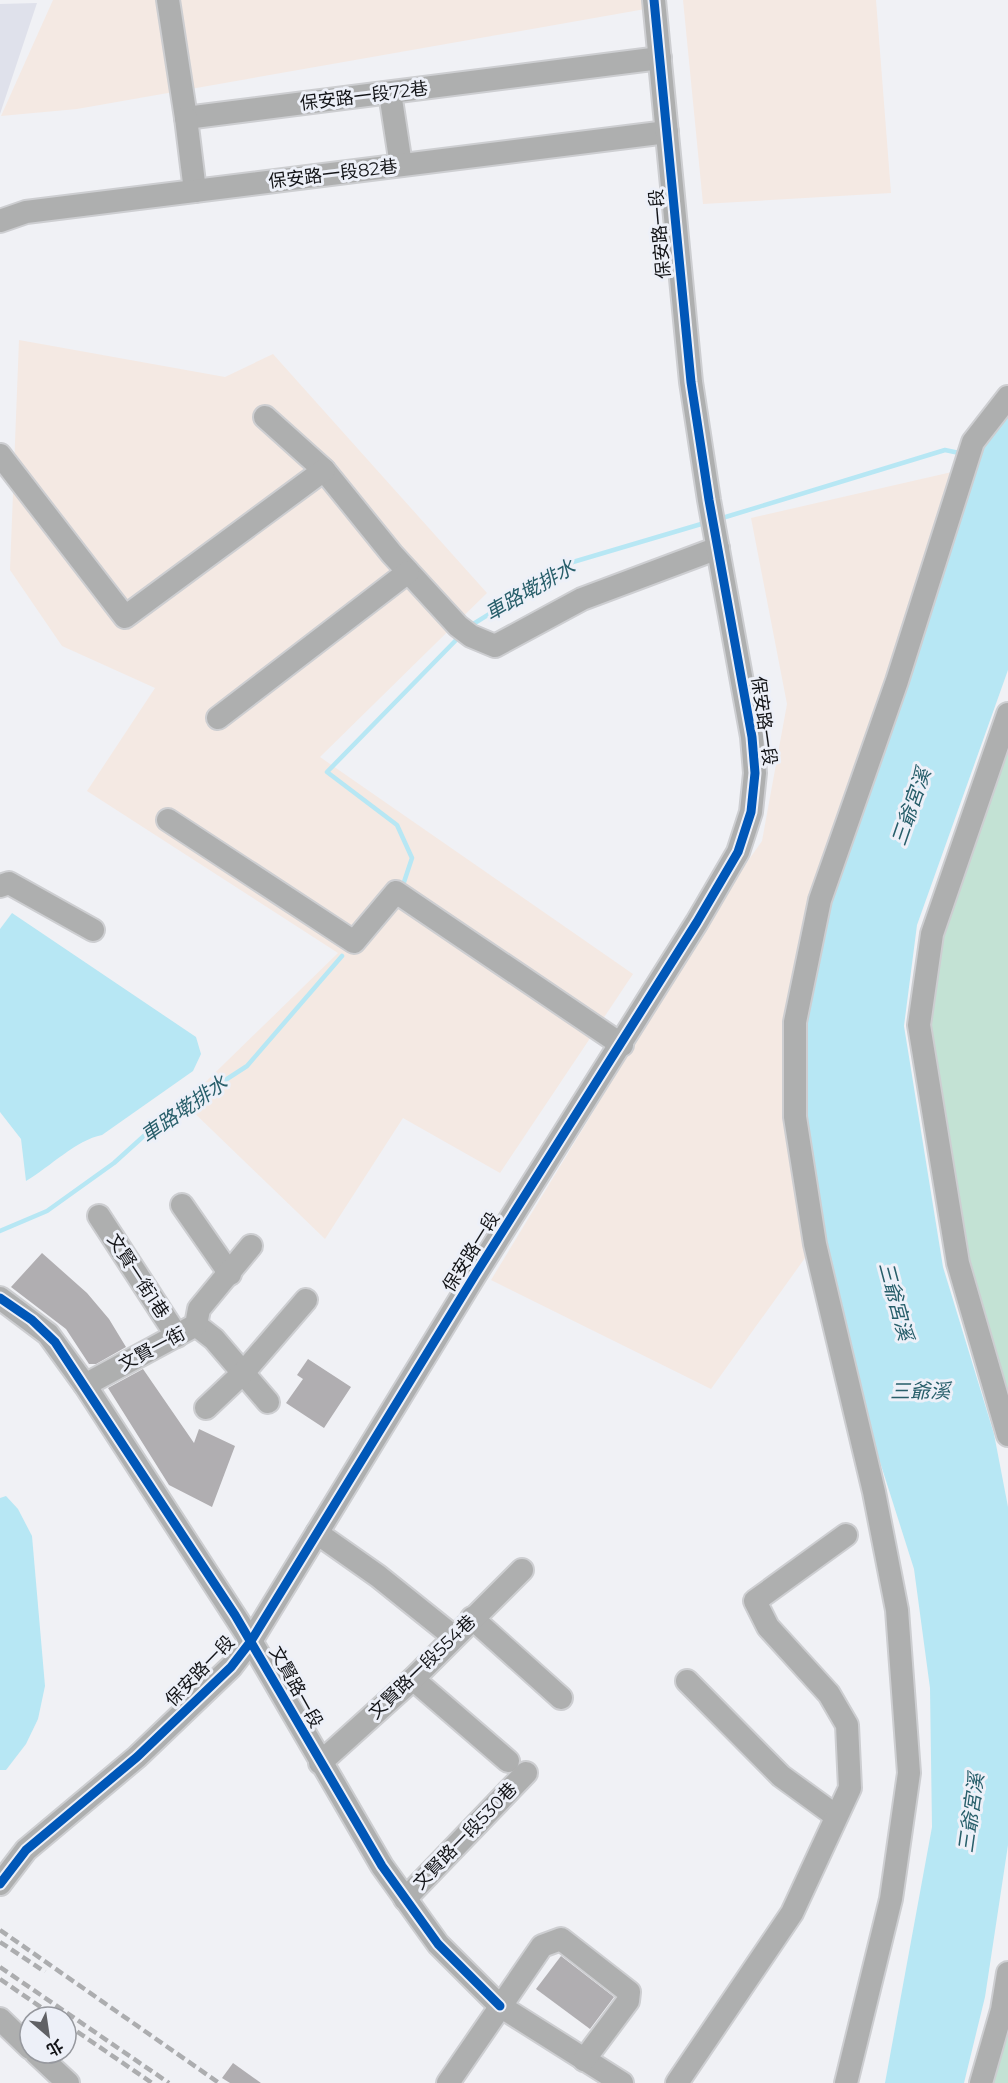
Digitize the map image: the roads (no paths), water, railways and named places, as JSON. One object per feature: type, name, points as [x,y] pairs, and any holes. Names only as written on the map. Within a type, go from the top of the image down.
[{"type":"street","points":[[168,0],[195,191]]},
{"type":"street","name":"保安路一段","points":[[0,1884],[26,1850],[137,1757],[231,1667],[251,1641],[475,1275],[622,1045],[733,863],[751,812],[755,773],[752,737],[709,500],[691,382],[654,0]]},
{"type":"street","name":"保安路一段72巷","points":[[186,118],[660,58]]},
{"type":"street","points":[[390,93],[401,165]]},
{"type":"street","name":"保安路一段82巷","points":[[0,220],[26,212],[667,132]]},
{"type":"street","points":[[846,2083],[891,1899],[909,1773],[897,1610],[874,1492],[815,1244],[795,1117],[795,1022],[820,900],[897,681],[973,442],[1008,397]]},
{"type":"street","points":[[265,417],[324,470],[408,572],[464,631],[495,646],[582,599],[717,544]]},
{"type":"street","points":[[0,455],[125,617],[324,470]]},
{"type":"street","points":[[218,718],[408,572]]},
{"type":"street","points":[[1008,714],[932,934],[919,1025],[958,1263],[1008,1434]]},
{"type":"street","points":[[168,820],[354,942],[396,892],[622,1045]]},
{"type":"street","points":[[0,886],[9,883],[93,930]]},
{"type":"street","points":[[182,1205],[230,1274]]},
{"type":"street","name":"文賢一街1巷","points":[[99,1216],[187,1330],[214,1339],[267,1402]]},
{"type":"street","name":"文賢一街","points":[[85,1385],[187,1330],[199,1309],[251,1246]]},
{"type":"street","name":"文賢路一段","points":[[0,1298],[48,1334],[85,1385],[251,1641],[382,1866],[445,1952],[500,2006],[622,2083]]},
{"type":"street","points":[[206,1408],[243,1373],[306,1300]]},
{"type":"street","points":[[317,1533],[378,1576],[454,1637]]},
{"type":"street","points":[[677,2083],[792,1913],[850,1788],[847,1725],[829,1694],[768,1627],[755,1601],[846,1535]]},
{"type":"street","name":"文賢路一段554巷","points":[[320,1763],[413,1679],[522,1570]]},
{"type":"street","points":[[472,1618],[561,1698]]},
{"type":"street","name":"文賢路一段530巷","points":[[405,1899],[517,1767],[413,1679]]},
{"type":"street","points":[[687,1681],[781,1776],[836,1816]]},
{"type":"street","points":[[448,2083],[542,1946],[561,1939],[629,1992],[628,2001],[584,2060]]},
{"type":"street","points":[[981,2083],[1002,2010],[1008,1973]]},
{"type":"street","points":[[0,2019],[18,2036]]},
{"type":"street","points":[[49,2065],[68,2083]]},
{"type":"water","name":"三爺溪","points":[[1008,408],[1008,670],[917,925],[904,1026],[943,1267],[994,1434],[1008,1507],[1008,1845],[985,1997],[964,2083],[885,2083],[932,1827],[930,1688],[914,1569],[860,1399],[825,1243],[802,1117],[804,1023],[828,901],[980,444]]},
{"type":"water","points":[[12,913],[196,1037],[201,1054],[193,1071],[102,1135],[73,1148],[26,1181],[21,1139],[0,1112],[0,929]]},
{"type":"water","points":[[6,1496],[18,1509],[32,1536],[45,1686],[38,1719],[26,1744],[6,1770],[0,1770],[0,1498]]},
{"type":"waterway","name":"車路墘排水","points":[[719,519],[945,450],[964,454]]},
{"type":"waterway","name":"車路墘排水","points":[[470,626],[573,562],[708,522]]},
{"type":"waterway","name":"車路墘排水","points":[[404,882],[412,858],[397,825],[327,772],[460,636]]},
{"type":"waterway","name":"車路墘排水","points":[[0,1231],[47,1211],[114,1163],[156,1125],[247,1066],[342,956]]},
{"type":"railway","points":[[0,1930],[219,2083]]},
{"type":"railway","points":[[0,1942],[45,1972]]},
{"type":"railway","points":[[0,1967],[169,2083]]},
{"type":"railway","points":[[0,1979],[38,2005]]},
{"type":"railway","points":[[78,2032],[152,2083]]},
{"type":"water label","name":"三爺宮溪","points":[[911,807]]},
{"type":"water label","name":"三爺宮溪","points":[[896,1301]]},
{"type":"water label","name":"三爺宮溪","points":[[971,1813]]}]
